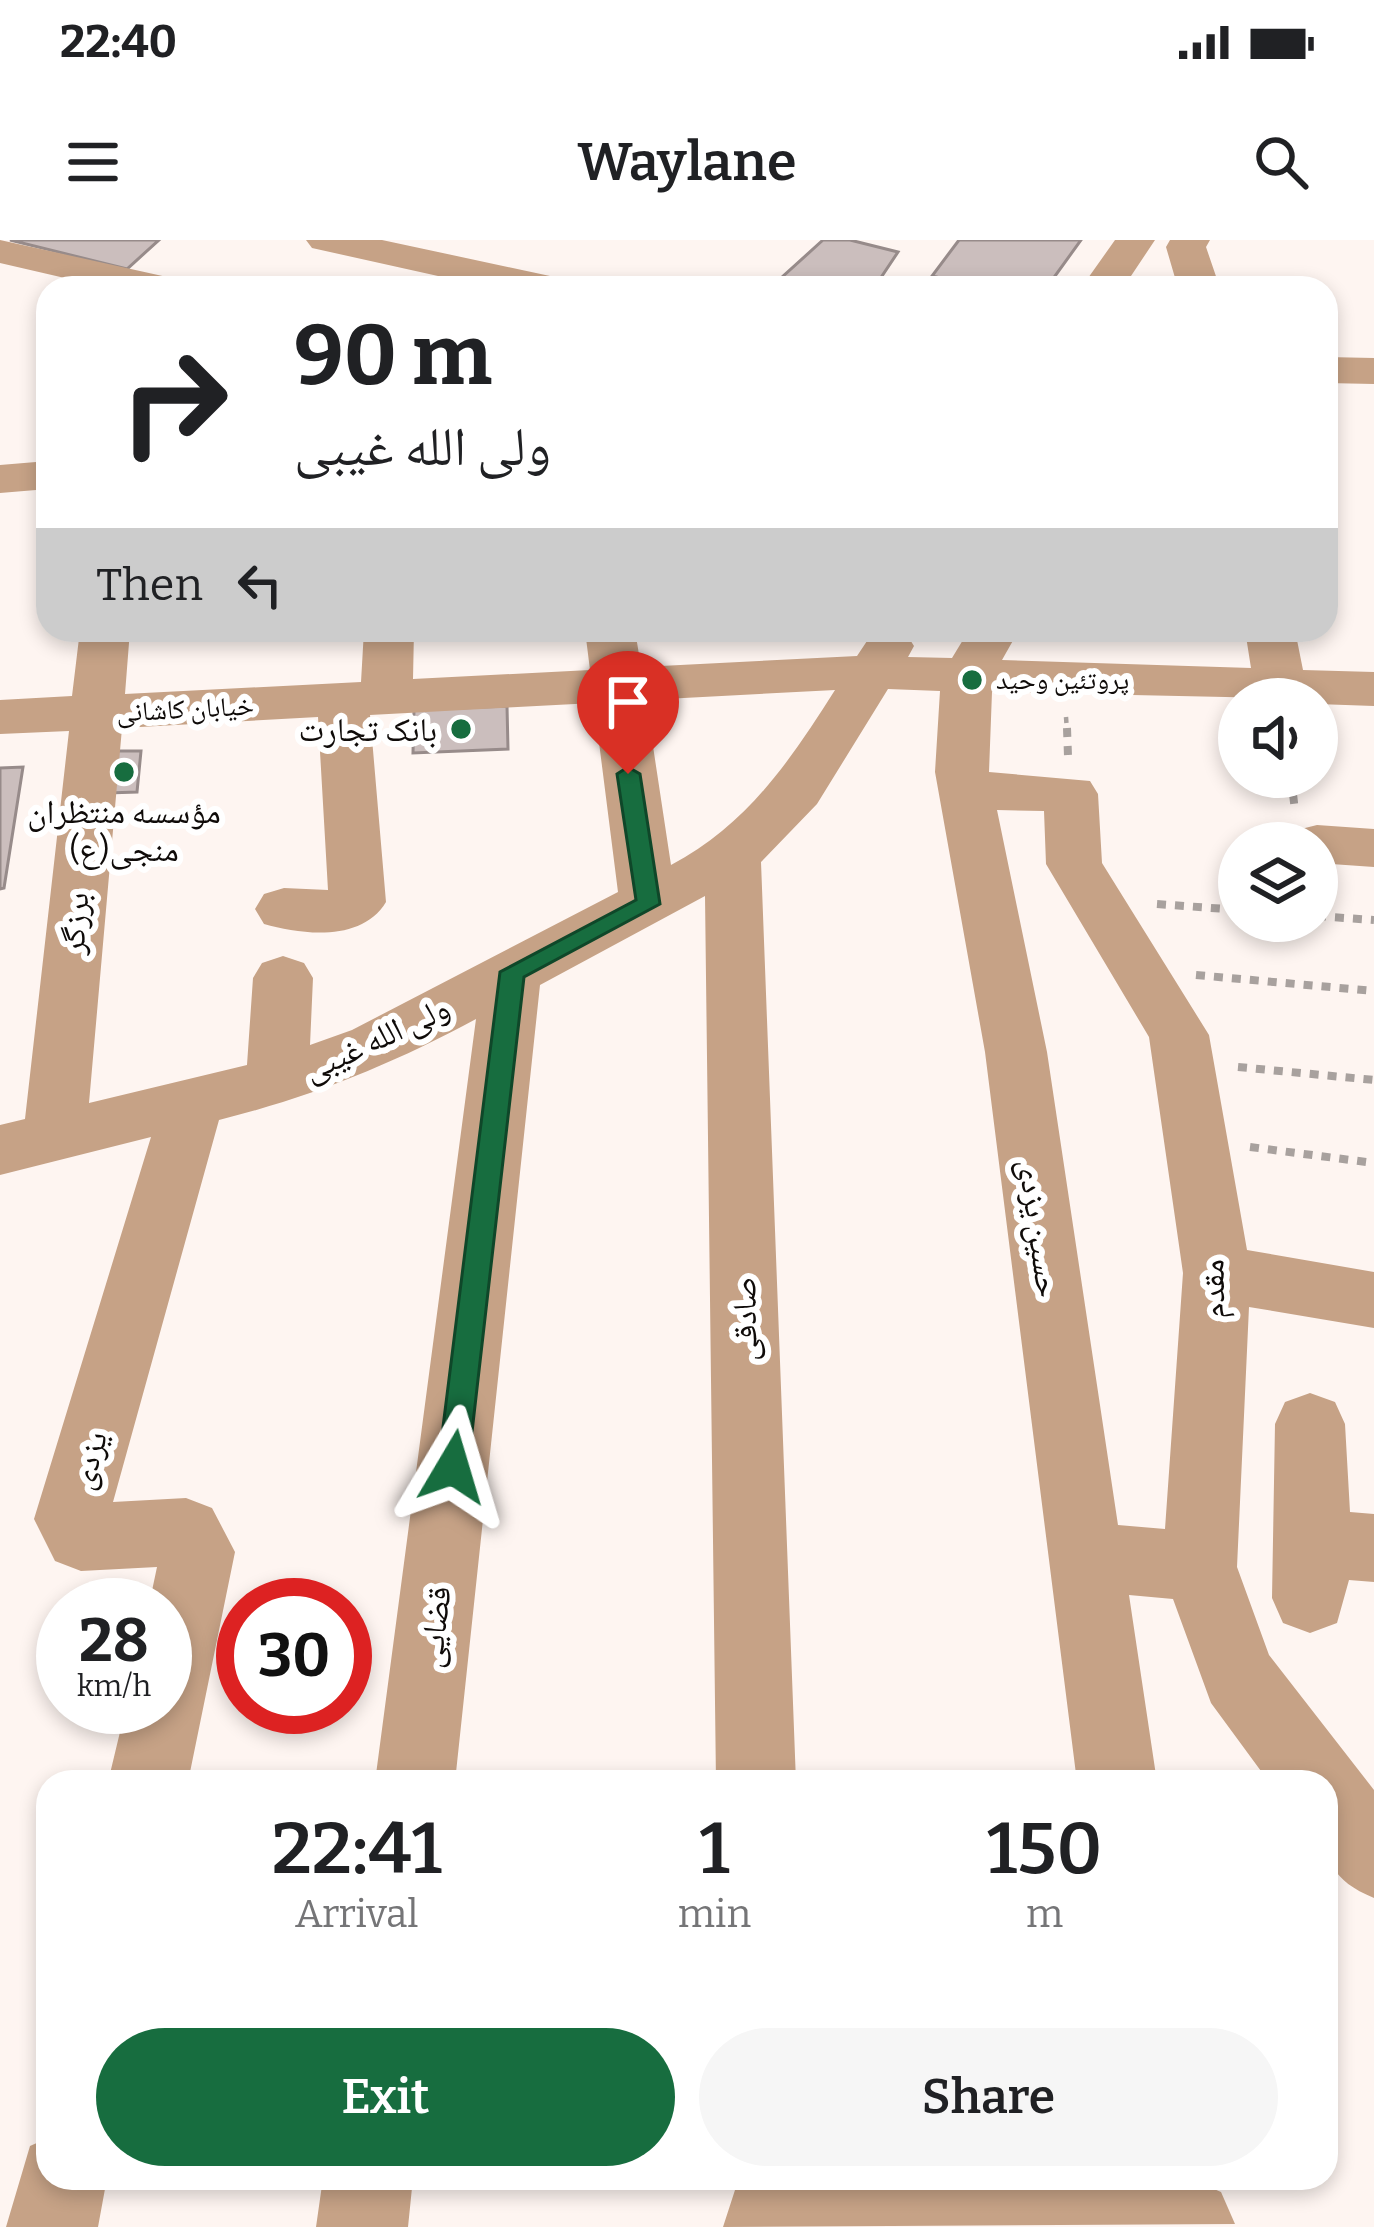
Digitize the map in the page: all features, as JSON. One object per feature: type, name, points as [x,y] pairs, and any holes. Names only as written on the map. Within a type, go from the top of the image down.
[{"type":"street","points":[[1110,276],[1135,240]]},
{"type":"street","points":[[1190,240],[1186,247],[1195,276]]},
{"type":"street","points":[[342,242],[495,276]]},
{"type":"street","points":[[0,250],[110,276]]},
{"type":"street","points":[[1338,370],[1374,371]]},
{"type":"street","points":[[0,479],[36,476]]},
{"type":"street","name":"برزگر","points":[[27,1142],[103,642]]},
{"type":"street","points":[[284,909],[343,910],[357,902],[365,700],[385,642]]},
{"type":"street","points":[[611,642],[648,904]]},
{"type":"street","points":[[1050,642],[1064,679]]},
{"type":"street","points":[[1272,642],[1279,678]]},
{"type":"street","name":"خیابان کاشانی","points":[[0,717],[615,688],[886,651],[981,653],[1064,679],[1218,684]]},
{"type":"street","name":"ولی الله غیبی","points":[[27,1142],[192,1106],[277,1082],[374,1046],[733,857],[798,791],[886,651]]},
{"type":"street","name":"حسین یزدی","points":[[981,653],[966,790],[1016,1052],[1115,1770]]},
{"type":"street","name":"خیابان کاشانی","points":[[1338,688],[1374,689]]},
{"type":"street","points":[[966,790],[1071,794]]},
{"type":"street","name":"مقدم","points":[[1071,794],[1075,864],[1179,1035],[1216,1273],[1200,1567],[1238,1677],[1309,1770]]},
{"type":"street","points":[[1338,845],[1374,848]]},
{"type":"street","name":"صادقی","points":[[733,857],[756,1770]]},
{"type":"street","name":"قضایی","points":[[417,1770],[512,972]]},
{"type":"street","points":[[277,1082],[283,978]]},
{"type":"street","name":"یزدی","points":[[192,1106],[71,1519],[81,1537],[186,1532],[199,1552],[192,1584]]},
{"type":"street","points":[[1216,1273],[1374,1300]]},
{"type":"street","points":[[1310,1424],[1333,1563]]},
{"type":"street","points":[[1086,1557],[1200,1567]]},
{"type":"street","name":"یزدی","points":[[151,1770],[159,1734]]},
{"type":"street","points":[[1338,1809],[1374,1857]]},
{"type":"street","points":[[52,2227],[60,2190]]},
{"type":"street","points":[[362,2227],[367,2190]]},
{"type":"street","points":[[766,2209],[1187,2210]]},
{"type":"path","points":[[1064,679],[1071,794]]},
{"type":"path","points":[[1096,899],[1218,908]]},
{"type":"path","points":[[1338,917],[1374,920]]},
{"type":"path","points":[[1139,970],[1374,991]]},
{"type":"path","points":[[1183,1062],[1374,1080]]},
{"type":"path","points":[[1195,1141],[1374,1163]]},
{"type":"building","points":[[10,240],[159,240],[127,269]]},
{"type":"building","points":[[823,240],[850,240],[898,252],[882,276],[783,276]]},
{"type":"building","points":[[959,240],[1081,240],[1055,276],[932,276]]},
{"type":"building","name":"بانک تجارت","points":[[507,706],[508,749],[413,753],[414,710]]},
{"type":"building","name":"مؤسسه منتظران منجی(ع)","points":[[111,751],[141,751],[137,792],[108,793]]},
{"type":"building","points":[[23,767],[4,888],[0,889],[0,768]]},
{"type":"place","name":"پروتئین وحید","points":[[972,680]]},
{"type":"place","name":"بانک تجارت","points":[[461,729]]},
{"type":"place","name":"مؤسسه منتظران منجی(ع)","points":[[124,772]]},
{"type":"route","points":[[453,1467],[512,972],[648,904],[628,774]]}]
